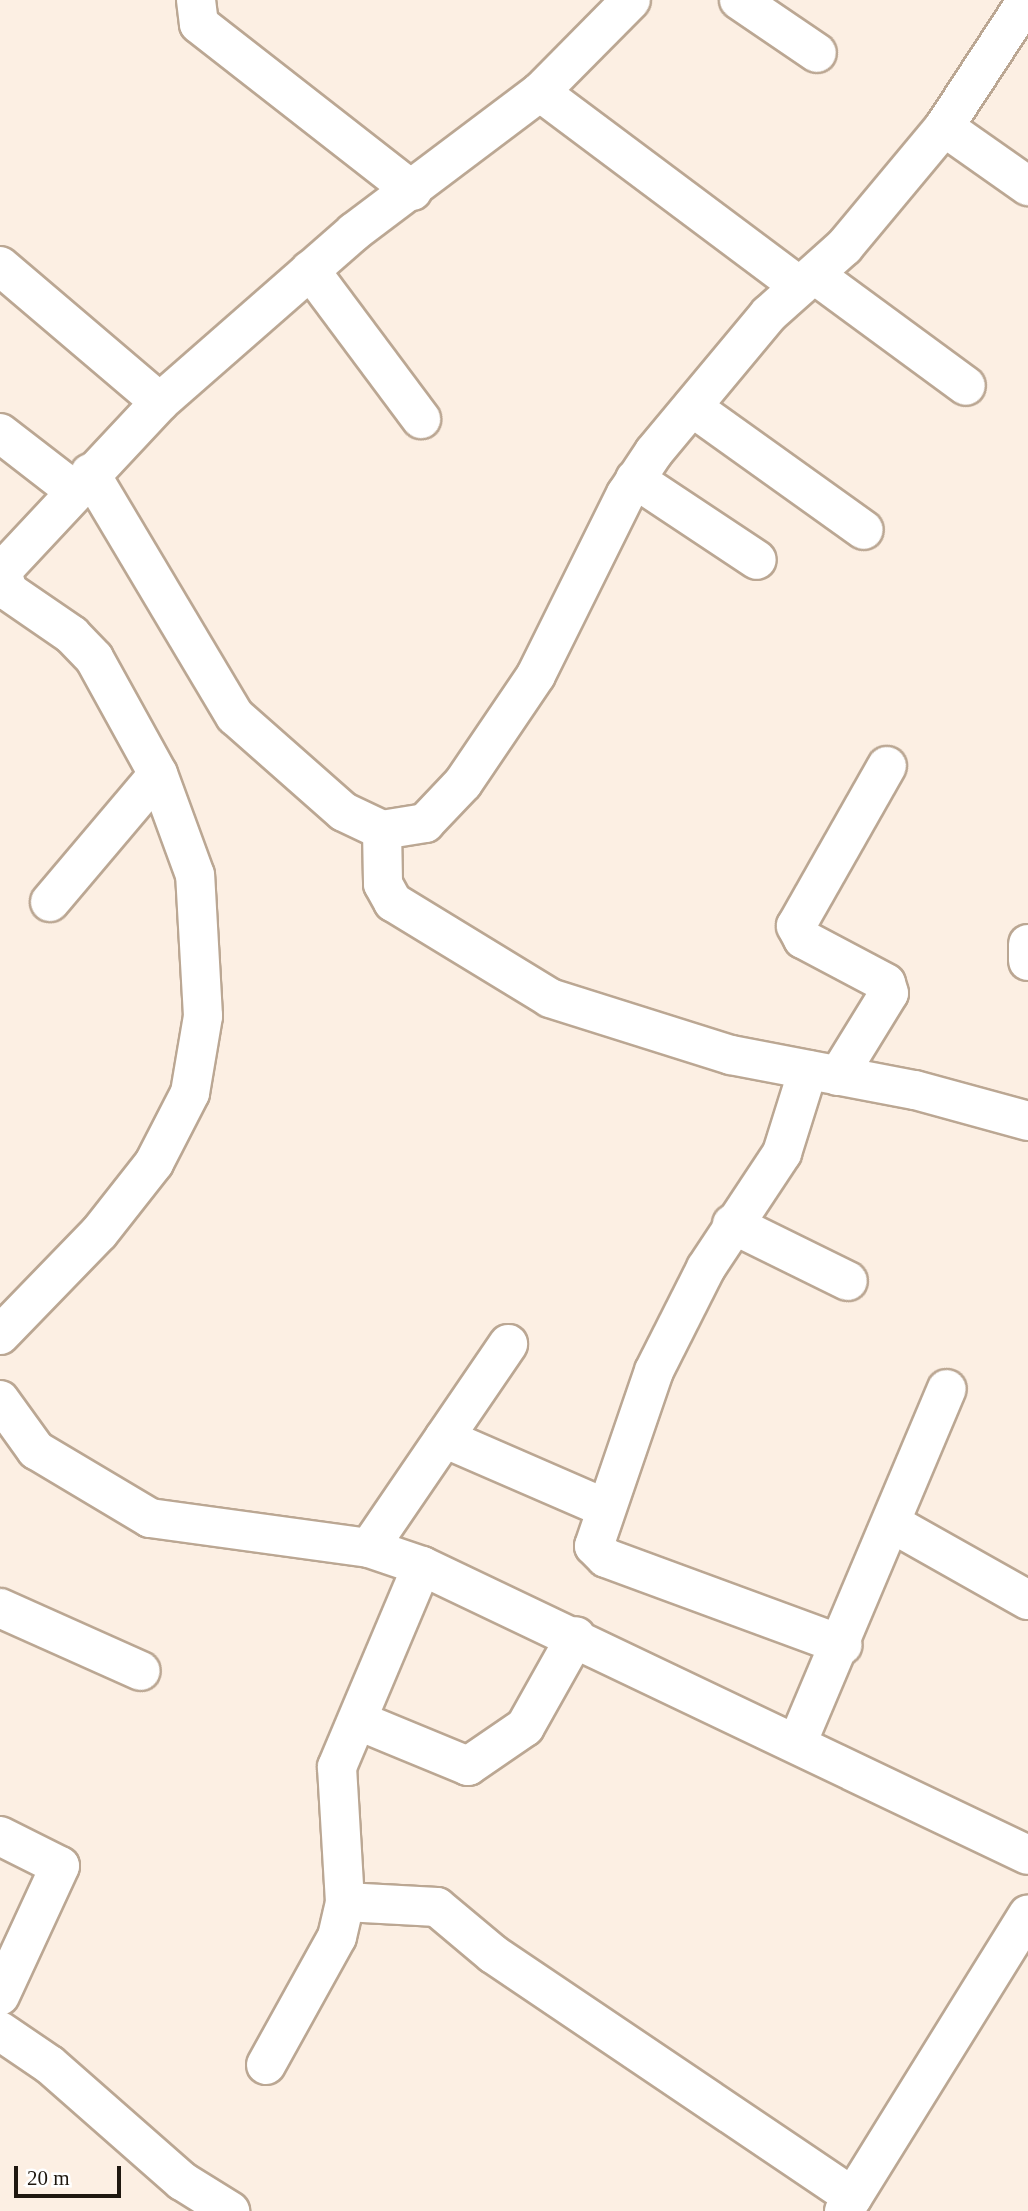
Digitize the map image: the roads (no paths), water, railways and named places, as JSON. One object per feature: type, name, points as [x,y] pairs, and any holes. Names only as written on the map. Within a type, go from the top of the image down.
[{"type":"street","points":[[196,0],[199,24],[413,191]]},
{"type":"street","points":[[740,0],[817,53]]},
{"type":"street","points":[[0,433],[83,482],[234,716],[344,812],[382,830],[425,823],[463,783],[556,641],[635,479],[692,407],[944,127],[1027,0]]},
{"type":"street","points":[[0,1335],[99,1233],[154,1163],[190,1093],[203,1016],[195,875],[158,774],[94,658],[1,580],[9,560],[160,402],[310,270],[540,92],[616,4]]},
{"type":"street","points":[[540,92],[807,281],[966,386]]},
{"type":"street","points":[[944,127],[1028,186]]},
{"type":"street","points":[[0,266],[160,402]]},
{"type":"street","points":[[310,270],[421,419]]},
{"type":"street","points":[[692,407],[864,530]]},
{"type":"street","points":[[635,479],[757,560]]},
{"type":"street","points":[[842,1645],[598,1554],[594,1546],[654,1371],[732,1224],[792,1134],[823,1073],[889,993],[886,983],[803,939],[796,926],[887,766]]},
{"type":"street","points":[[50,902],[158,774]]},
{"type":"street","points":[[382,830],[383,884],[393,902],[512,979],[550,998],[731,1055],[823,1073],[1028,1121]]},
{"type":"street","points":[[1028,944],[1028,961]]},
{"type":"street","points":[[732,1224],[848,1281]]},
{"type":"street","points":[[369,1548],[508,1344]]},
{"type":"street","points":[[798,1741],[842,1645],[947,1389]]},
{"type":"street","points":[[0,1400],[36,1450],[150,1518],[369,1548],[422,1566],[798,1741],[1028,1855]]},
{"type":"street","points":[[444,1438],[606,1508]]},
{"type":"street","points":[[892,1524],[1028,1600]]},
{"type":"street","points":[[266,2065],[337,1937],[345,1902],[334,1791],[337,1767],[359,1721],[422,1566]]},
{"type":"street","points":[[0,1608],[141,1671]]},
{"type":"street","points":[[359,1721],[468,1766],[525,1727],[576,1636]]},
{"type":"street","points":[[0,1836],[60,1866],[0,1996]]},
{"type":"street","points":[[345,1902],[437,1907],[493,1954],[848,2204],[1028,1914]]},
{"type":"street","points":[[0,2031],[50,2065],[182,2181],[230,2211]]}]
